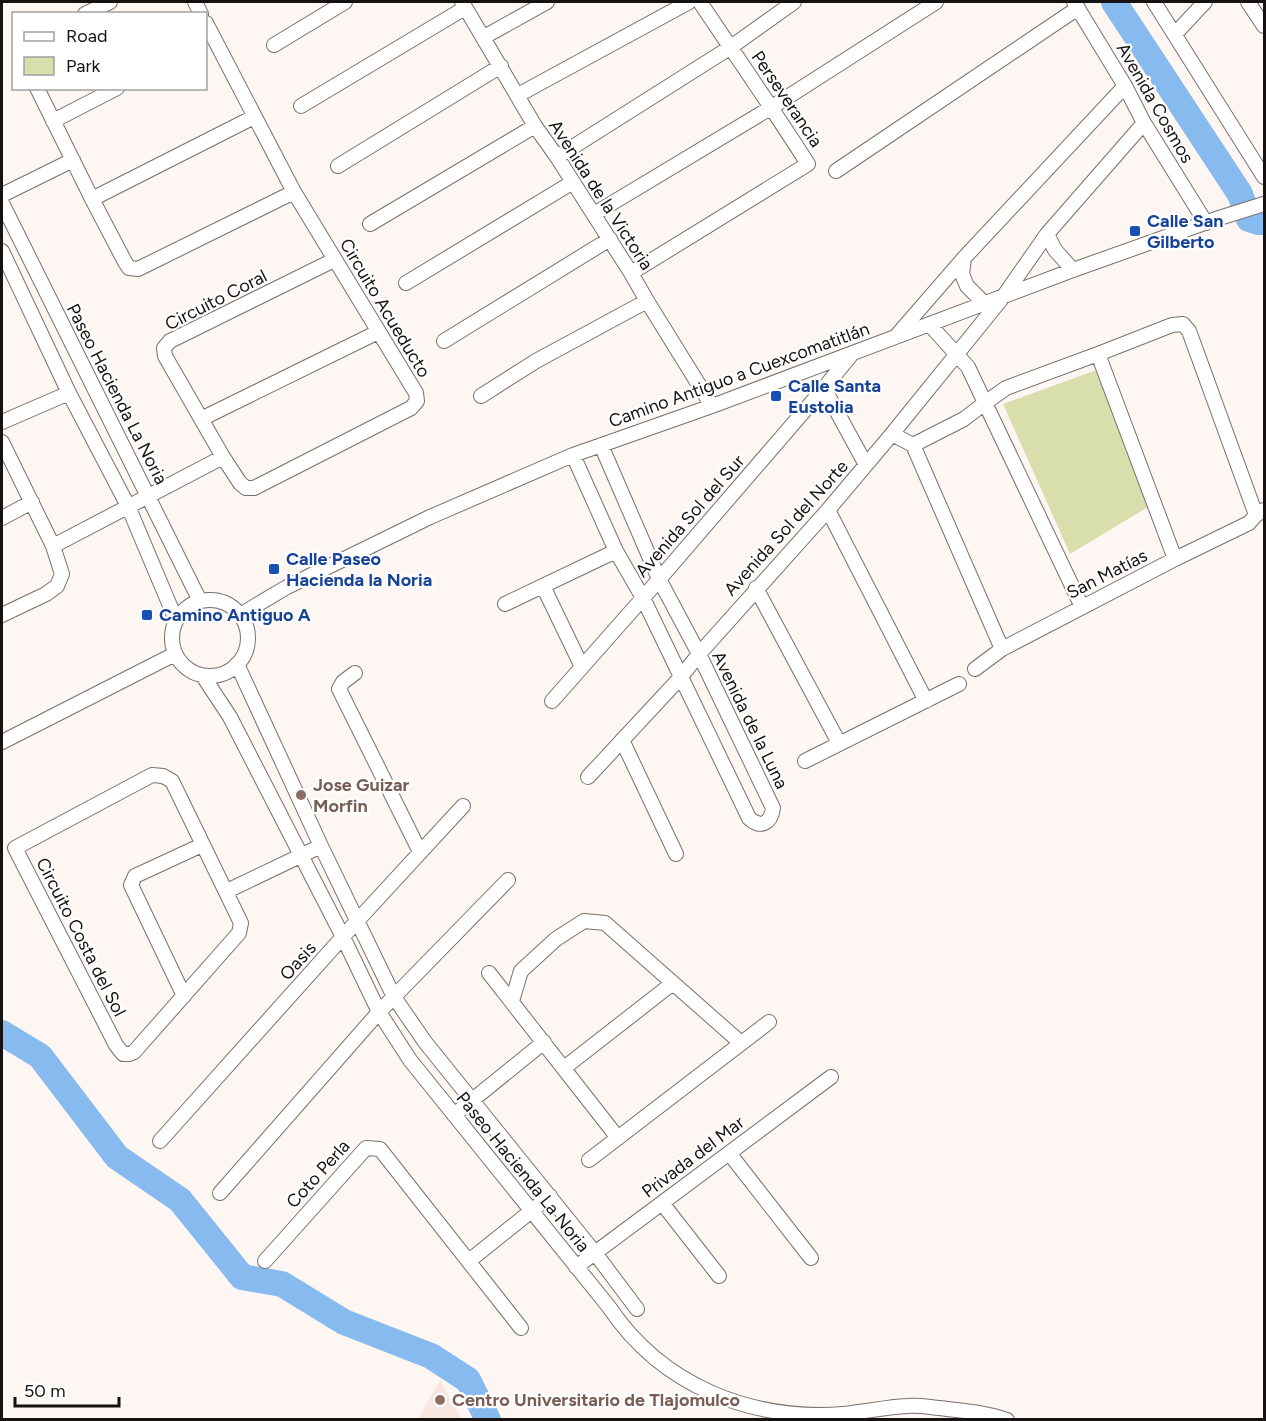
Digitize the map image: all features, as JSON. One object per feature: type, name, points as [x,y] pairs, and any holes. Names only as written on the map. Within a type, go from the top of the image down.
[{"type":"street","points":[[90,12],[110,2]]},
{"type":"street","points":[[274,45],[345,2]]},
{"type":"street","points":[[484,38],[547,2]]},
{"type":"street","points":[[518,95],[689,2]]},
{"type":"street","name":"Perseverancia","points":[[632,273],[808,164],[700,2]]},
{"type":"street","points":[[557,157],[731,47],[794,2]]},
{"type":"street","points":[[594,214],[772,107],[936,2]]},
{"type":"street","points":[[1154,2],[1264,177]]},
{"type":"street","points":[[1175,34],[1205,2]]},
{"type":"street","points":[[1252,3],[1264,26]]},
{"type":"street","points":[[302,106],[464,4]]},
{"type":"street","name":"Avenida de la Victoria","points":[[464,4],[535,126],[632,273],[712,406]]},
{"type":"street","points":[[836,171],[1076,5]]},
{"type":"street","name":"Avenida Cosmos","points":[[1076,5],[1125,86],[1144,123],[1211,221]]},
{"type":"street","name":"Circuito Acueducto","points":[[210,42],[294,192],[416,393],[417,401],[411,408],[254,488],[246,488]]},
{"type":"street","points":[[338,166],[501,66]]},
{"type":"street","points":[[896,336],[964,258],[1125,86]]},
{"type":"street","points":[[38,90],[92,200],[129,268],[138,269],[294,192]]},
{"type":"street","points":[[53,121],[113,90]]},
{"type":"street","points":[[92,200],[254,117]]},
{"type":"street","name":"Avenida Sol del Norte","points":[[588,777],[680,678],[756,588],[828,510],[1003,297],[1047,234],[1144,123]]},
{"type":"street","points":[[370,224],[535,126]]},
{"type":"street","points":[[2,195],[73,159]]},
{"type":"street","points":[[406,283],[573,182]]},
{"type":"street","name":"Paseo Hacienda La Noria","points":[[2,203],[200,601]]},
{"type":"street","name":"Camino Antiguo a Cuexcomatitlán","points":[[240,615],[288,588],[430,517],[573,455],[712,406],[1072,270],[1260,206]]},
{"type":"street","points":[[1047,234],[1054,250],[1072,270]]},
{"type":"street","points":[[444,341],[610,239]]},
{"type":"street","points":[[2,251],[69,393],[128,506],[176,620]]},
{"type":"street","points":[[964,258],[962,274],[967,286],[984,303]]},
{"type":"street","name":"Circuito Coral","points":[[246,488],[240,483],[223,457],[165,356],[164,348],[170,342],[334,260]]},
{"type":"street","points":[[481,396],[536,361],[647,301]]},
{"type":"street","points":[[929,324],[968,367],[1082,607]]},
{"type":"street","points":[[913,446],[964,419],[1006,388],[1172,325],[1184,324],[1189,331],[1260,513]]},
{"type":"street","points":[[201,419],[378,332]]},
{"type":"street","name":"Avenida Sol del Sur","points":[[552,700],[643,598],[853,353]]},
{"type":"street","points":[[1098,354],[1175,559]]},
{"type":"street","points":[[825,388],[866,465]]},
{"type":"street","points":[[2,422],[69,393]]},
{"type":"street","points":[[892,434],[913,446],[1002,649]]},
{"type":"street","points":[[2,442],[53,546],[62,574],[57,586],[46,594],[2,615]]},
{"type":"street","name":"Avenida de la Luna","points":[[573,455],[616,551],[643,598],[730,781],[749,818],[755,824],[761,824],[772,816],[773,808],[699,654],[659,579],[601,445]]},
{"type":"street","points":[[53,546],[223,457]]},
{"type":"street","points":[[2,518],[32,502]]},
{"type":"street","points":[[828,510],[926,701]]},
{"type":"street","name":"San Matías","points":[[975,669],[1002,649],[1249,523],[1260,513]]},
{"type":"street","points":[[505,604],[616,551]]},
{"type":"street","points":[[543,586],[582,667]]},
{"type":"street","points":[[756,588],[839,743]]},
{"type":"street","points":[[215,600],[229,605],[240,615],[246,627],[248,640],[245,653],[227,672],[215,676],[203,676],[194,673],[179,662],[172,642],[172,631],[176,620],[190,605],[200,601],[215,600]]},
{"type":"street","points":[[2,742],[175,654]]},
{"type":"street","name":"Paseo Hacienda La Noria","points":[[237,664],[394,997],[425,1042],[595,1253],[637,1309]]},
{"type":"street","points":[[355,673],[342,682],[339,689],[420,852]]},
{"type":"street","name":"Paseo Hacienda La Noria","points":[[203,676],[231,717],[379,1012],[410,1060],[639,1345],[664,1366],[699,1388],[764,1411],[804,1416],[910,1406],[974,1412],[1007,1419]]},
{"type":"street","points":[[805,761],[959,684]]},
{"type":"street","points":[[622,740],[676,855]]},
{"type":"street","points":[[730,781],[755,770]]},
{"type":"street","name":"Circuito Costa del Sol","points":[[152,776],[163,776],[172,781],[226,891],[241,922],[239,933],[134,1052],[123,1054],[15,848],[152,776]]},
{"type":"street","name":"Oasis","points":[[160,1141],[358,920],[464,806]]},
{"type":"street","points":[[184,996],[131,885],[135,876],[202,845]]},
{"type":"street","points":[[226,891],[321,846]]},
{"type":"street","points":[[2,854],[15,848]]},
{"type":"street","points":[[220,1193],[379,1012],[508,880]]},
{"type":"street","points":[[512,1001],[521,971],[556,939],[584,921],[605,923],[741,1043]]},
{"type":"street","points":[[489,973],[618,1138]]},
{"type":"street","points":[[564,1068],[673,983]]},
{"type":"street","points":[[589,1160],[769,1022]]},
{"type":"street","points":[[454,1115],[544,1042]]},
{"type":"street","name":"Privada del Mar","points":[[576,1267],[831,1077]]},
{"type":"street","name":"Coto Perla","points":[[265,1261],[366,1148],[380,1149],[521,1328]]},
{"type":"street","points":[[729,1153],[811,1258]]},
{"type":"street","points":[[469,1261],[549,1196]]},
{"type":"street","points":[[662,1203],[719,1276]]},
{"type":"shaded area","name":"Centro Universitario de Tlajomulco","points":[[440,1380],[462,1419],[418,1419]]},
{"type":"green space","points":[[1102,368],[1148,507],[1070,554],[1003,404]]},
{"type":"waterway","points":[[1114,2],[1240,194],[1249,219],[1264,222]]},
{"type":"waterway","points":[[2,1033],[40,1056],[117,1157],[180,1200],[242,1277],[282,1284],[344,1322],[431,1356],[468,1380],[488,1420]]},
{"type":"place","name":"Calle San Gilberto","points":[[1135,231]]},
{"type":"place","name":"Calle Santa Eustolia","points":[[776,396]]},
{"type":"place","name":"Calle Paseo Hacienda la Noria","points":[[274,569]]},
{"type":"place","name":"Camino Antiguo A","points":[[147,615]]},
{"type":"place","name":"Jose Guizar Morfin","points":[[301,795]]},
{"type":"place","name":"Centro Universitario de Tlajomulco","points":[[440,1400]]}]
